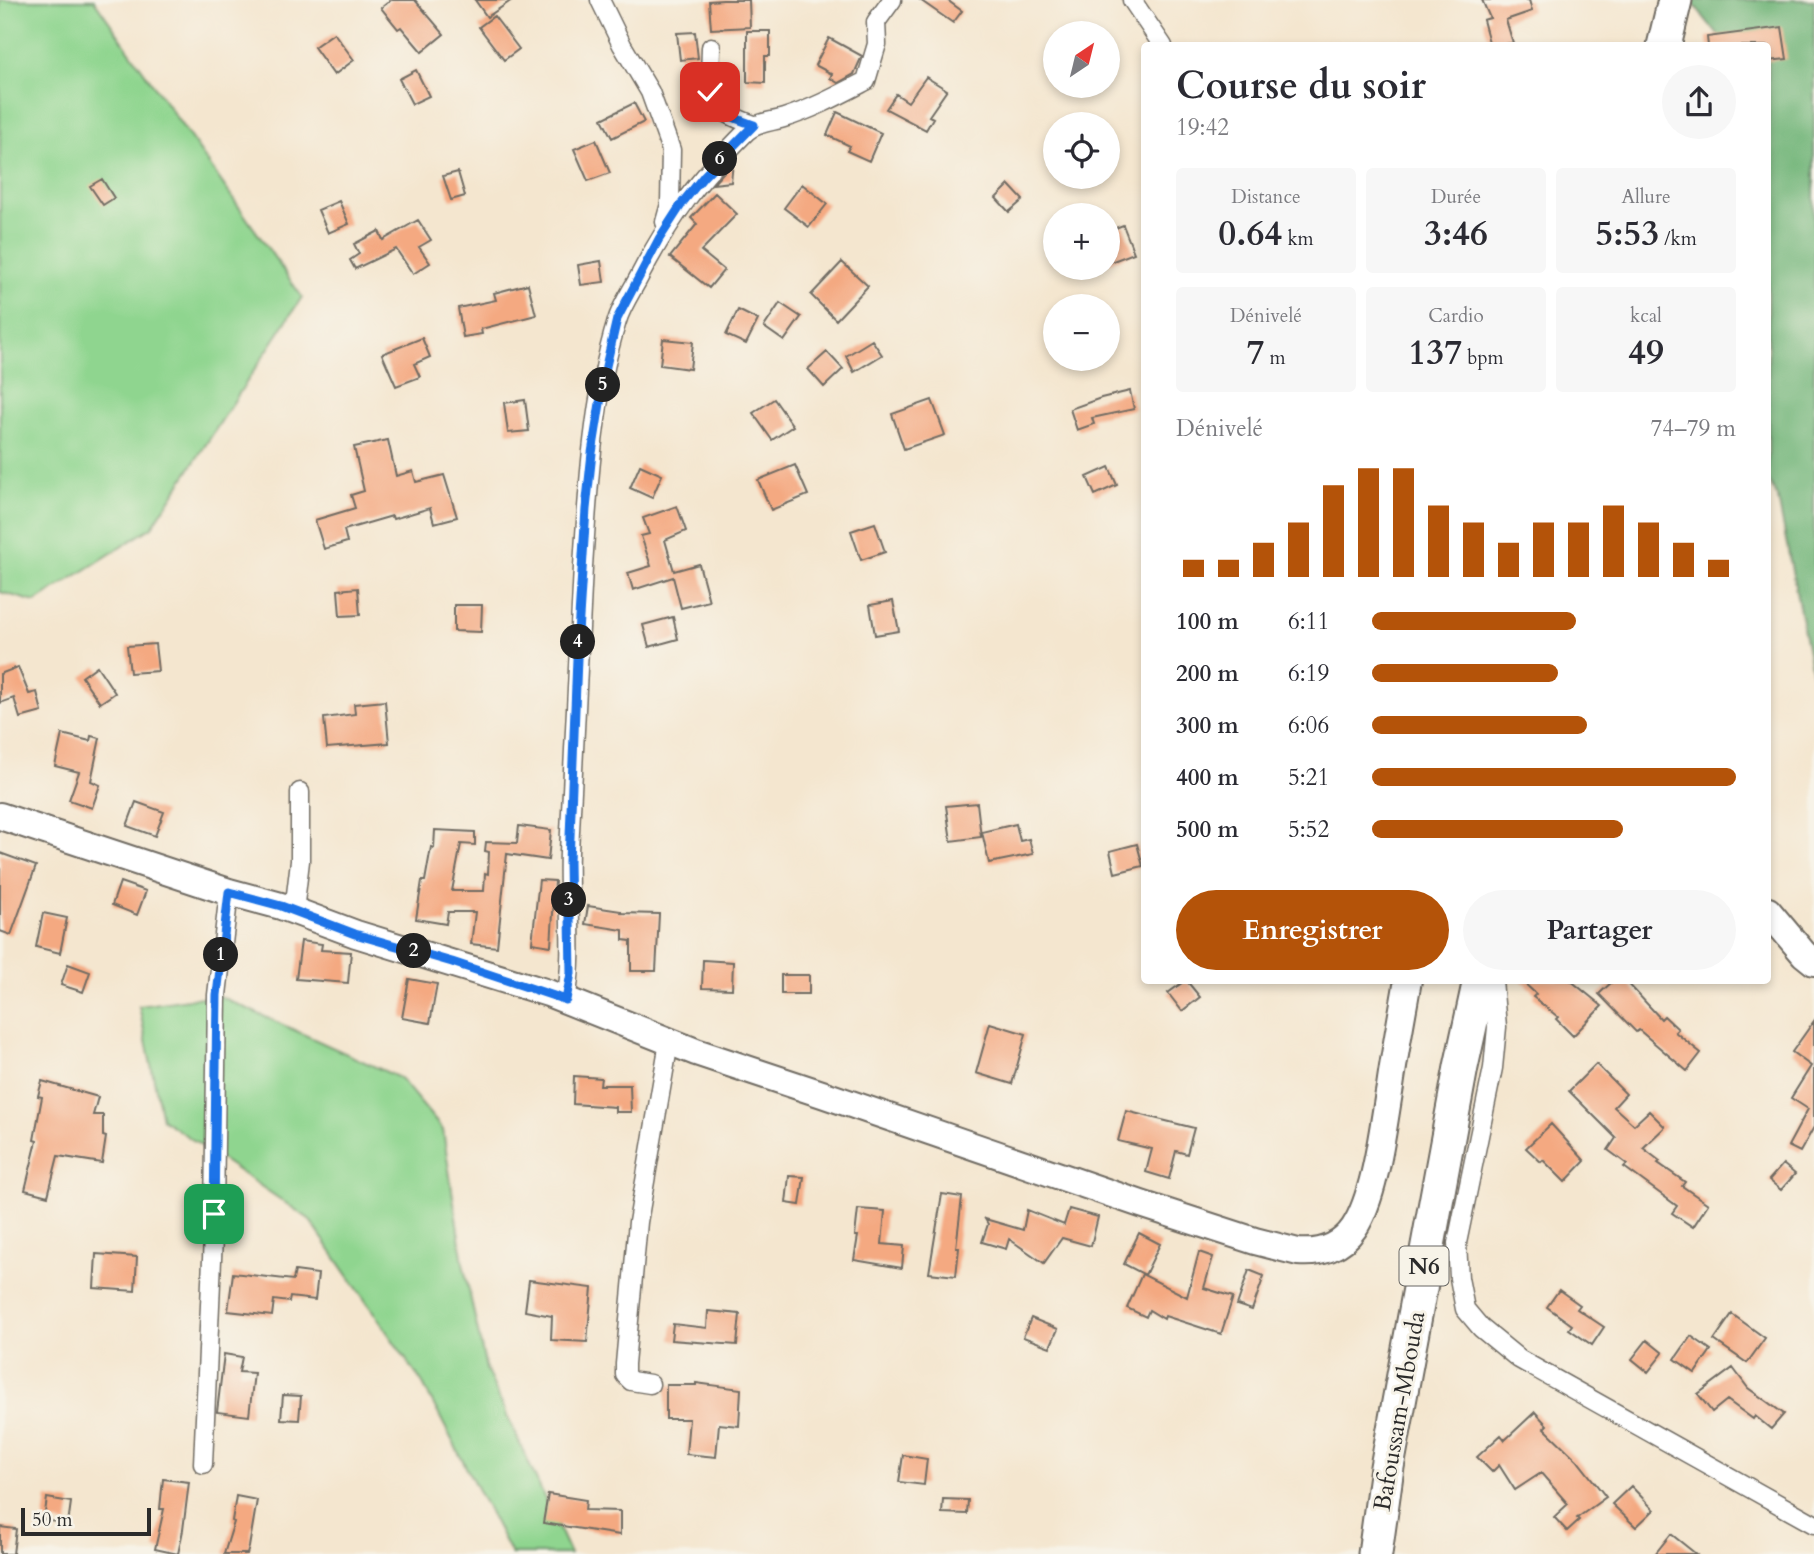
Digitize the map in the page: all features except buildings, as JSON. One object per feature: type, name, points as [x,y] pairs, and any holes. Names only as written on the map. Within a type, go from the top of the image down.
[{"type":"highway","points":[[1665,42],[1675,0]]},
{"type":"highway","name":"Bafoussam-Mbouda","points":[[1375,1554],[1387,1467],[1461,1067],[1479,984]]},
{"type":"street","points":[[600,0],[622,45],[650,92],[671,150],[670,204],[663,232]]},
{"type":"street","points":[[712,47],[710,92],[719,109],[735,119],[754,125],[783,119],[826,102],[866,81],[877,44],[876,22],[892,0]]},
{"type":"street","points":[[1132,0],[1161,42]]},
{"type":"street","points":[[566,1000],[571,973],[569,862],[578,633],[592,453],[606,366],[617,319],[663,232],[704,176],[754,125]]},
{"type":"street","points":[[294,911],[300,861],[300,792]]},
{"type":"street","points":[[0,816],[294,911],[355,934],[452,962],[566,1000],[669,1042],[766,1077],[1141,1204],[1255,1241],[1309,1253],[1333,1248],[1354,1228],[1362,1212],[1377,1159],[1407,984]]},
{"type":"street","points":[[203,1464],[214,1214],[217,995],[229,892]]},
{"type":"street","points":[[1771,915],[1814,962]]},
{"type":"street","points":[[1493,984],[1497,1027],[1493,1068],[1458,1243],[1459,1278],[1465,1309],[1481,1328],[1519,1359],[1814,1524]]},
{"type":"street","points":[[650,1384],[631,1381],[625,1375],[625,1364],[638,1222],[669,1042]]},
{"type":"green space","points":[[0,0],[94,0],[302,297],[152,527],[35,602],[0,592]]},
{"type":"green space","points":[[1690,0],[1814,0],[1814,683],[1778,499],[1771,485],[1771,42],[1724,42]]},
{"type":"green space","points":[[217,995],[400,1078],[443,1130],[463,1263],[486,1369],[570,1554],[511,1554],[423,1384],[309,1219],[162,1119],[139,1006]]},
{"type":"route","points":[[214,1214],[217,995],[229,892],[281,906],[355,934],[452,962],[566,1000],[571,973],[569,862],[578,633],[592,453],[606,366],[617,319],[659,239],[683,202],[704,176],[754,125],[735,119],[719,109],[710,92]]}]
